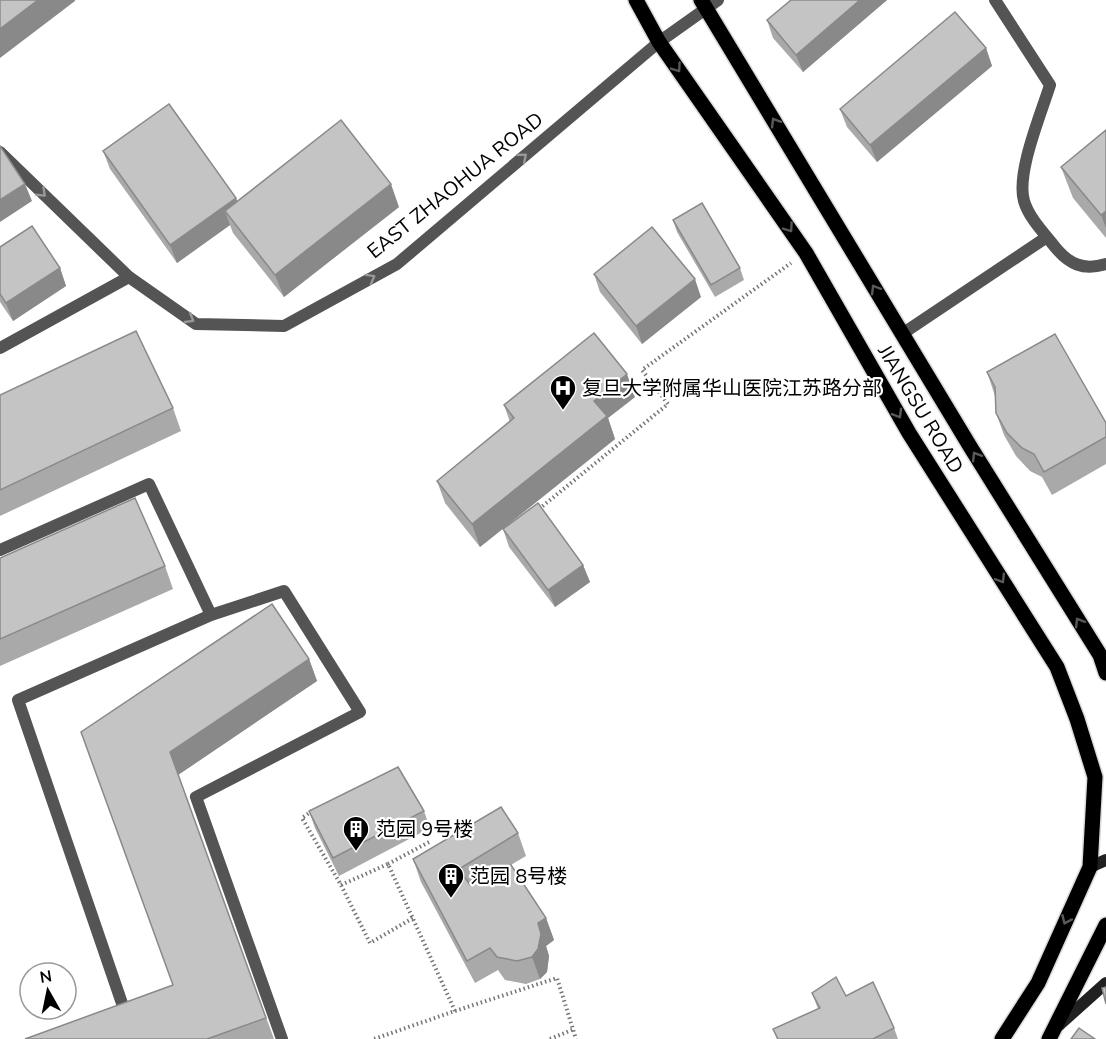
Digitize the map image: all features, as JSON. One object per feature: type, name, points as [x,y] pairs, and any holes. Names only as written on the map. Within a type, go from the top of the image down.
[{"type":"main road","name":"JIANGSU ROAD","points":[[636,0],[659,42],[806,252],[909,434],[1057,667],[1077,719],[1095,777],[1090,867]]},
{"type":"main road","name":"JIANGSU ROAD","points":[[708,3],[902,334],[1100,655],[1106,673]]},
{"type":"main road","points":[[1002,1039],[1038,983],[1090,867],[1106,860]]},
{"type":"main road","points":[[1049,1039],[1058,1026],[1106,925]]},
{"type":"main road","points":[[1058,1026],[1106,983]]},
{"type":"street","points":[[995,0],[1050,85],[1024,174],[1024,200],[1047,237],[1068,262],[1093,268],[1106,264]]},
{"type":"street","name":"EAST ZHAOHUA ROAD","points":[[0,152],[129,277],[196,324],[284,326],[397,264],[708,3]]},
{"type":"street","points":[[902,334],[1047,237]]},
{"type":"street","points":[[0,348],[129,277]]},
{"type":"street","points":[[0,550],[149,484],[211,615]]},
{"type":"street","points":[[117,1022],[128,1018],[18,700],[211,615],[284,591],[360,712],[196,797],[282,1039]]},
{"type":"path","points":[[536,512],[668,404],[642,370],[806,252]]},
{"type":"path","points":[[317,807],[302,818],[341,885],[370,943],[413,918]]},
{"type":"path","points":[[341,885],[431,841]]},
{"type":"path","points":[[388,864],[455,1011]]},
{"type":"path","points":[[374,1039],[557,978],[576,1039]]},
{"type":"path","points":[[550,1039],[574,1029]]},
{"type":"building","points":[[0,0],[38,0],[0,29]]},
{"type":"building","points":[[791,0],[860,0],[796,55],[767,20]]},
{"type":"building","points":[[955,12],[986,48],[870,145],[840,109]]},
{"type":"building","points":[[169,104],[236,198],[170,245],[103,151]]},
{"type":"building","points":[[341,120],[391,184],[275,275],[225,211]]},
{"type":"building","points":[[1106,130],[1106,211],[1101,215],[1061,167]]},
{"type":"building","points":[[0,146],[25,184],[0,200]]},
{"type":"building","points":[[702,203],[740,268],[711,285],[673,220]]},
{"type":"building","points":[[32,226],[60,268],[6,303],[0,294],[0,247]]},
{"type":"building","points":[[652,227],[695,279],[636,326],[594,274]]},
{"type":"building","points":[[136,331],[173,408],[0,490],[0,395]]},
{"type":"building","points":[[594,333],[627,374],[594,401],[607,416],[472,524],[437,481],[514,418],[504,405]]},
{"type":"building","points":[[1055,334],[1106,423],[1106,437],[1044,472],[1034,454],[1022,448],[1007,433],[996,413],[995,387],[987,372]]},
{"type":"building","points":[[135,498],[165,566],[0,639],[0,558]]},
{"type":"building","points":[[538,503],[583,565],[548,590],[503,529]]},
{"type":"building","points":[[272,604],[309,659],[170,752],[266,1018],[207,1039],[25,1039],[173,985],[81,732]]},
{"type":"building","name":"范园 9号楼","points":[[398,767],[424,811],[333,858],[309,811]]},
{"type":"building","name":"范园 8号楼","points":[[501,807],[518,833],[459,869],[470,885],[511,865],[546,918],[538,923],[541,934],[538,949],[532,957],[517,961],[497,957],[490,948],[467,961],[413,859]]},
{"type":"building","points":[[836,977],[846,996],[873,982],[894,1028],[873,1039],[778,1039],[773,1029],[820,1008],[812,993]]},
{"type":"building","points":[[1106,987],[1106,1004],[1102,988]]},
{"type":"building","points":[[1079,1028],[1095,1039],[1071,1039]]},
{"type":"place","name":"复旦大学附属华山医院江苏路分部","points":[[563,411]]},
{"type":"place","name":"范园 9号楼","points":[[356,852]]},
{"type":"place","name":"范园 8号楼","points":[[451,899]]}]
